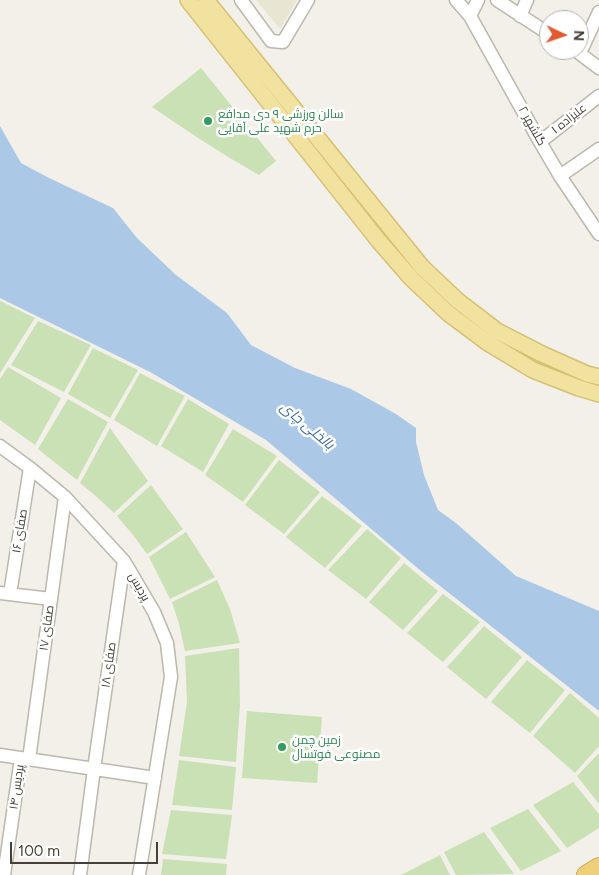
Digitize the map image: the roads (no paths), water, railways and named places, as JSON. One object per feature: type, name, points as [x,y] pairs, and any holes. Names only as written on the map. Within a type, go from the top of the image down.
[{"type":"highway","points":[[586,875],[599,867]]},
{"type":"main road","points":[[188,0],[378,240],[411,278],[449,314],[488,343],[533,370],[599,394]]},
{"type":"main road","points":[[206,0],[422,267],[458,301],[497,331],[542,354],[587,374],[599,377]]},
{"type":"street","points":[[241,0],[271,41],[283,42],[308,0]]},
{"type":"street","name":"گلشهر ۲","points":[[456,0],[470,16],[560,176],[599,234]]},
{"type":"street","points":[[470,16],[478,0]]},
{"type":"street","points":[[497,0],[539,28]]},
{"type":"street","points":[[520,16],[527,0]]},
{"type":"street","points":[[589,30],[599,12]]},
{"type":"street","points":[[588,60],[599,68]]},
{"type":"street","name":"علیزاده ۱","points":[[540,142],[599,96]]},
{"type":"street","points":[[560,176],[599,149]]},
{"type":"street","name":"پردیس","points":[[0,446],[65,497],[124,561],[154,612],[167,643],[171,677],[139,875]]},
{"type":"street","name":"صفای ۱۶","points":[[5,593],[30,468]]},
{"type":"street","name":"صفای ۱۷","points":[[25,759],[51,599],[65,497]]},
{"type":"street","name":"صفای ۱۸","points":[[80,875],[124,561]]},
{"type":"street","points":[[5,593],[51,599]]},
{"type":"street","points":[[0,755],[155,778]]},
{"type":"street","name":"پردیس ۱۴","points":[[4,875],[25,759]]},
{"type":"water","name":"بالخلی چای","points":[[0,126],[21,163],[113,208],[137,238],[176,275],[227,313],[251,345],[295,368],[351,389],[396,414],[416,428],[416,442],[424,475],[438,510],[456,523],[516,576],[599,611],[599,711],[421,571],[266,440],[150,372],[0,298]]},
{"type":"place","name":"سالن ورزشی ۹ دی مدافع حرم شهید علی آقایی","points":[[208,121]]},
{"type":"place","name":"زمین چمن مصنوعی فوتسال","points":[[282,747]]}]
